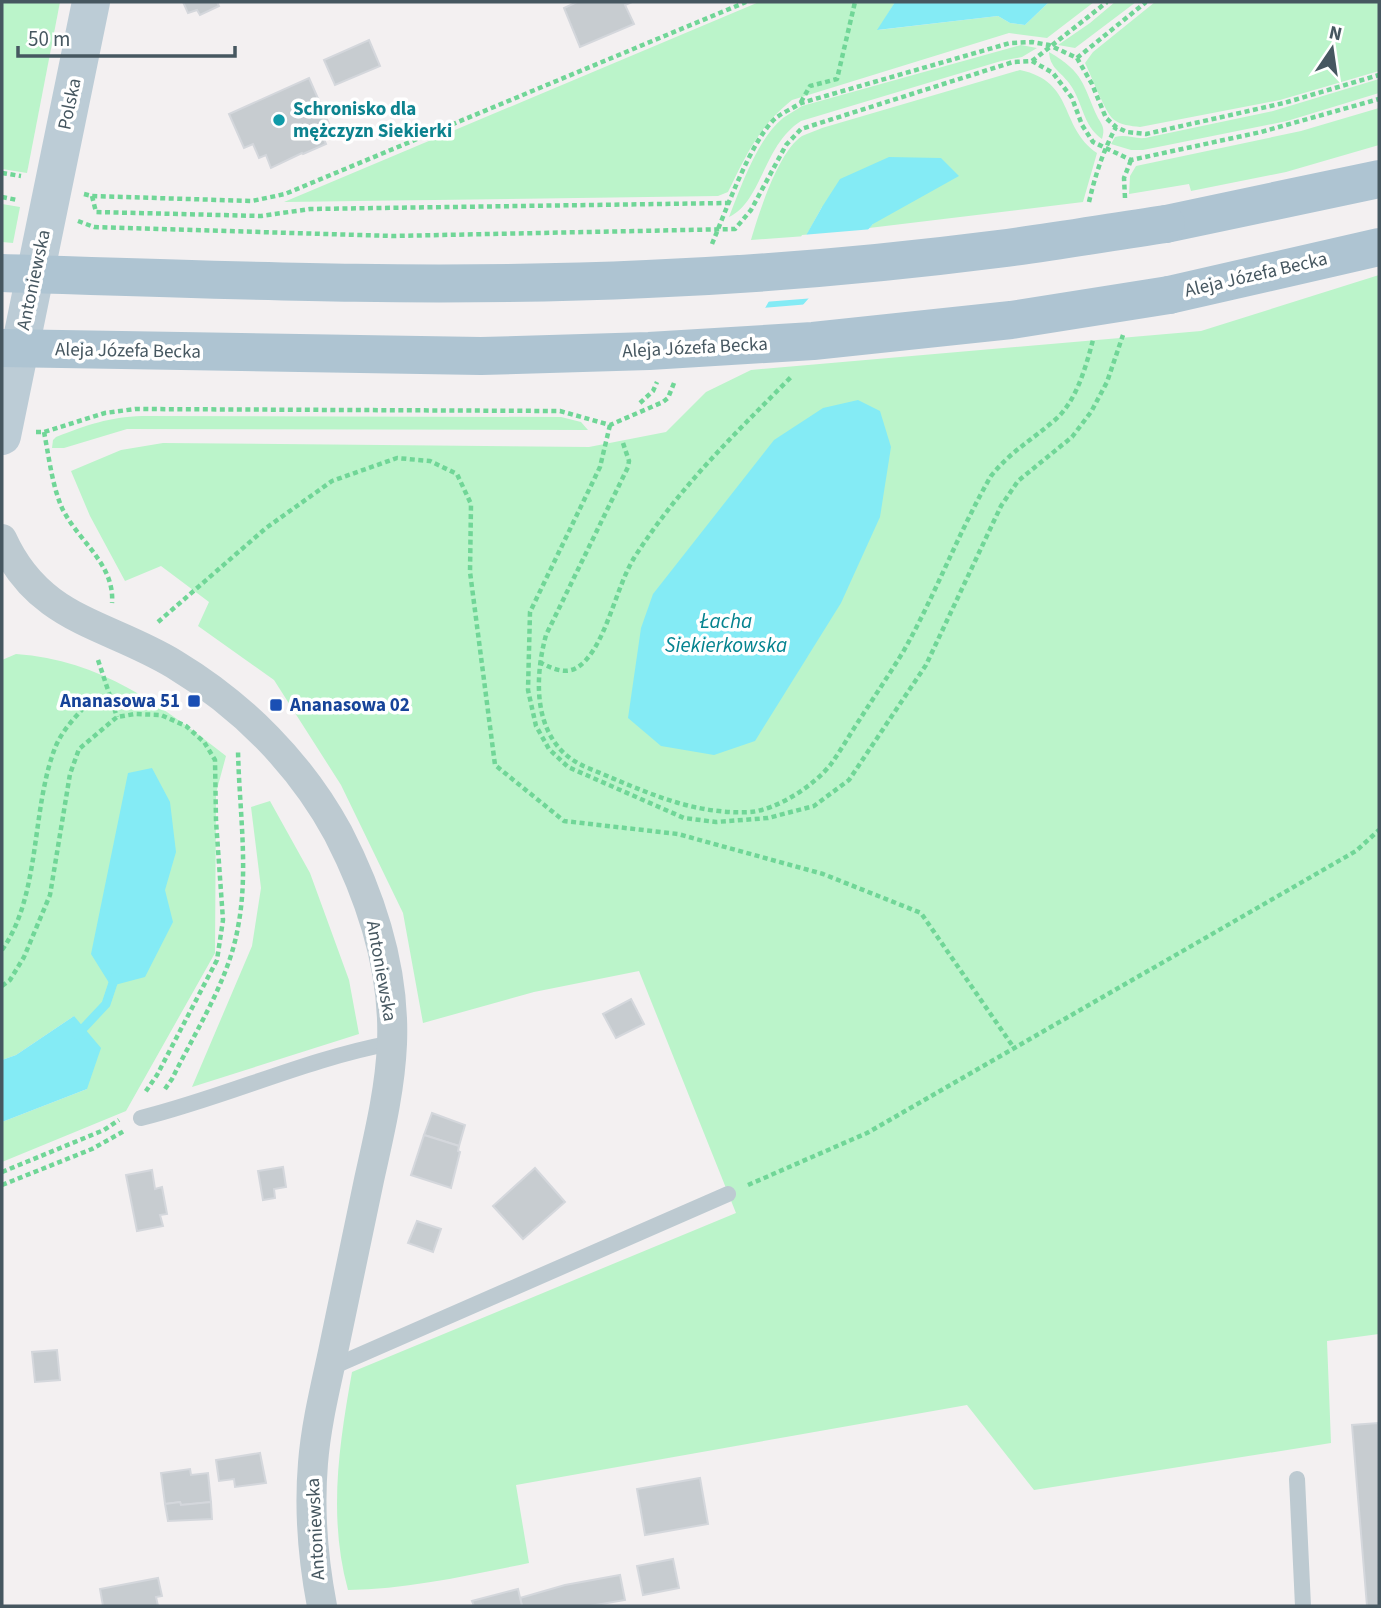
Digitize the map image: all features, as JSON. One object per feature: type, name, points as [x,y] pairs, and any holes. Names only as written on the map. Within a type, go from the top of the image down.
[{"type":"main road","points":[[2,273],[273,282],[485,284],[647,279],[816,268],[998,249],[1166,224],[1379,179]]},
{"type":"main road","name":"Aleja Józefa Becka","points":[[2,348],[467,356],[649,351],[813,341],[1011,320],[1170,295],[1379,247]]},
{"type":"street","name":"Polska","points":[[58,202],[91,2]]},
{"type":"street","name":"Antoniewska","points":[[14,434],[58,202]]},
{"type":"street","name":"Antoniewska","points":[[5,554],[23,575],[60,608],[83,622],[173,663],[238,709],[267,736],[302,776],[320,804],[337,832],[369,904],[388,983],[392,1043],[381,1127],[319,1414],[312,1500],[313,1546],[322,1606]]},
{"type":"lane","points":[[141,1118],[176,1109],[308,1064],[392,1043]]},
{"type":"lane","points":[[330,1368],[727,1194]]},
{"type":"lane","points":[[1297,1479],[1303,1606]]},
{"type":"path","points":[[58,202],[92,197],[252,201],[285,194],[746,2]]},
{"type":"path","points":[[801,103],[810,86],[837,79],[855,2]]},
{"type":"path","points":[[1032,61],[1107,2]]},
{"type":"path","points":[[1077,58],[1146,2]]},
{"type":"path","points":[[92,197],[96,212],[261,216],[310,209],[729,203],[759,139],[776,118],[801,103],[1010,43],[1032,42],[1049,45],[1077,58],[1092,84],[1106,118],[1127,132],[1146,134],[1284,103],[1379,75]]},
{"type":"path","points":[[58,202],[94,227],[392,236],[735,229],[751,209],[786,145],[801,129],[1013,62],[1032,61],[1053,73],[1072,98],[1082,125],[1093,142],[1131,160],[1261,132],[1379,99]]},
{"type":"path","points":[[1086,214],[1094,179],[1116,127]]},
{"type":"path","points":[[1125,201],[1124,178],[1131,160]]},
{"type":"path","points":[[623,443],[629,460],[628,467],[546,635],[539,662],[539,707],[548,733],[562,750],[582,766],[683,806],[753,812],[784,801],[814,782],[830,765],[903,651],[990,477],[1006,457],[1058,417],[1070,400],[1087,364],[1096,329]]},
{"type":"path","points":[[610,425],[600,467],[530,612],[528,690],[536,726],[549,749],[568,767],[684,818],[716,822],[768,818],[814,806],[849,780],[926,665],[1001,506],[1018,481],[1072,437],[1091,412],[1107,382],[1123,333]]},
{"type":"path","points":[[539,662],[560,672],[573,671],[586,661],[595,648],[628,568],[659,519],[705,463],[798,370]]},
{"type":"path","points":[[14,434],[44,432],[105,413],[135,409],[560,411],[610,425],[652,409]]},
{"type":"path","points":[[44,432],[57,495],[68,519],[102,564],[111,583],[112,603],[108,615]]},
{"type":"path","points":[[133,643],[267,528],[332,481],[397,458],[430,461],[457,474],[471,504],[470,572],[495,765],[564,821],[678,834],[823,874],[921,913],[1014,1048]]},
{"type":"path","points":[[94,649],[117,717]]},
{"type":"path","points":[[2,950],[21,914],[45,785],[55,747],[70,723],[90,701]]},
{"type":"path","points":[[2,986],[10,980],[24,957],[50,895],[70,774],[79,749],[117,717],[135,714],[161,715],[186,726],[204,742],[215,760],[223,920],[216,960],[142,1098]]},
{"type":"path","points":[[2,1185],[92,1149],[123,1132],[141,1118],[172,1079],[228,967],[238,928],[243,892],[237,738]]},
{"type":"path","points":[[727,1194],[867,1133],[1356,851],[1379,830]]},
{"type":"path","points":[[2,1172],[104,1130],[124,1116]]},
{"type":"green space","points":[[2,2],[60,2],[27,173],[2,169]]},
{"type":"green space","points":[[759,2],[895,2],[878,30],[998,16],[1010,23],[1025,25],[1049,2],[1094,2],[1047,38],[1009,33],[792,100],[762,131],[747,153],[728,192],[718,196],[284,202]]},
{"type":"green space","points":[[1115,2],[1136,2],[1075,48],[1058,45],[1090,23]]},
{"type":"green space","points":[[1155,2],[1379,2],[1379,71],[1280,100],[1140,127],[1122,124],[1110,115],[1085,63],[1093,52]]},
{"type":"green space","points":[[1021,45],[1037,48],[1022,57],[801,121],[788,131],[778,144],[749,199],[740,210],[729,217],[765,138],[783,118],[802,106]]},
{"type":"green space","points":[[1049,52],[1070,66],[1081,80],[1102,126],[1102,139],[1090,127],[1074,90],[1053,66]]},
{"type":"green space","points":[[1020,70],[1038,76],[1050,84],[1059,94],[1076,130],[1097,153],[1083,202],[869,228],[873,224],[822,207],[806,236],[751,240],[777,169],[793,144],[802,136]]},
{"type":"green space","points":[[1379,79],[1379,93],[1287,121],[1143,150],[1131,150],[1111,144],[1115,137],[1145,138],[1273,111]]},
{"type":"green space","points":[[1379,108],[1379,145],[1286,172],[1191,191],[1189,184],[1129,194],[1130,176],[1136,166],[1301,131]]},
{"type":"green space","points":[[2,204],[20,207],[13,243],[2,242]]},
{"type":"green space","points":[[1379,275],[1379,1334],[1327,1341],[1331,1443],[1034,1490],[967,1405],[516,1485],[529,1563],[416,1584],[348,1590],[338,1535],[337,1508],[340,1454],[352,1372],[736,1213],[639,971],[534,992],[423,1023],[403,913],[341,785],[274,680],[198,626],[209,602],[161,566],[125,581],[90,516],[71,471],[121,450],[163,443],[589,447],[666,432],[706,392],[751,370],[1201,331]]},
{"type":"green space","points":[[142,416],[561,417],[581,422],[588,430],[127,429],[64,448],[52,448],[56,437],[78,429],[108,420]]},
{"type":"green space","points":[[16,654],[76,665],[103,675],[178,719],[226,756],[216,793],[215,953],[126,1111],[2,1162],[2,1122],[87,1089],[74,1016],[16,1055],[2,1060],[2,660]]},
{"type":"green space","points":[[270,801],[310,873],[349,980],[359,1034],[192,1087],[252,946],[261,888],[251,807]]},
{"type":"water","points":[[895,2],[1049,2],[1025,25],[1010,23],[998,16],[877,30]]},
{"type":"water","points":[[889,157],[941,158],[959,176],[873,224],[751,365],[751,333],[840,179]]},
{"type":"water","name":"Łacha Siekierkowska","points":[[858,400],[880,411],[891,447],[880,517],[841,603],[755,741],[714,755],[661,746],[628,718],[641,628],[653,594],[774,440],[823,408]]},
{"type":"water","points":[[152,768],[170,802],[176,852],[165,890],[173,922],[145,977],[111,986],[91,954],[128,773]]},
{"type":"water","points":[[74,1016],[101,1048],[87,1089],[2,1122],[2,1060],[16,1055]]},
{"type":"pier","points":[[873,229],[815,298],[764,302],[802,235]]},
{"type":"pier","points":[[810,304],[754,367],[748,367],[747,332],[761,308]]},
{"type":"building","points":[[183,2],[217,2],[219,6],[200,15],[197,10],[188,13]]},
{"type":"building","points":[[577,2],[632,2],[625,5],[634,24],[580,47],[564,8]]},
{"type":"building","points":[[369,40],[380,66],[335,85],[324,60]]},
{"type":"building","name":"Schronisko dla mężczyzn Siekierki","points":[[309,78],[330,126],[320,130],[326,144],[271,168],[266,155],[259,158],[253,144],[244,148],[229,114]]},
{"type":"building","points":[[631,999],[644,1024],[616,1038],[603,1014]]},
{"type":"building","points":[[432,1113],[465,1125],[459,1146],[424,1135]]},
{"type":"building","points":[[424,1135],[459,1146],[460,1152],[451,1188],[411,1175]]},
{"type":"building","points":[[283,1167],[286,1187],[274,1189],[275,1198],[263,1200],[258,1171]]},
{"type":"building","points":[[535,1168],[565,1202],[523,1239],[493,1206]]},
{"type":"building","points":[[152,1170],[155,1189],[162,1187],[167,1214],[160,1215],[163,1226],[137,1231],[126,1175]]},
{"type":"building","points":[[417,1221],[441,1229],[433,1252],[408,1243]]},
{"type":"building","points":[[57,1350],[60,1380],[35,1382],[32,1352]]},
{"type":"building","points":[[1378,1423],[1379,1606],[1367,1606],[1352,1425]]},
{"type":"building","points":[[260,1453],[266,1483],[235,1487],[234,1479],[219,1481],[216,1460]]},
{"type":"building","points":[[190,1469],[191,1475],[208,1473],[211,1502],[165,1504],[161,1473]]},
{"type":"building","points":[[700,1478],[708,1524],[645,1535],[637,1489]]},
{"type":"building","points":[[180,1502],[181,1505],[211,1502],[212,1519],[168,1521],[165,1504]]},
{"type":"building","points":[[673,1559],[679,1588],[643,1595],[637,1566]]},
{"type":"building","points":[[620,1575],[625,1600],[590,1606],[522,1606],[520,1598],[565,1585]]},
{"type":"building","points":[[158,1578],[162,1596],[156,1597],[158,1606],[103,1606],[100,1589]]},
{"type":"building","points":[[518,1589],[522,1606],[474,1606],[472,1601]]},
{"type":"waterway","points":[[77,1035],[106,1004],[115,977]]},
{"type":"place","name":"Schronisko dla mężczyzn Siekierki","points":[[279,120]]},
{"type":"place","name":"Ananasowa 51","points":[[194,701]]},
{"type":"place","name":"Ananasowa 02","points":[[276,705]]}]
